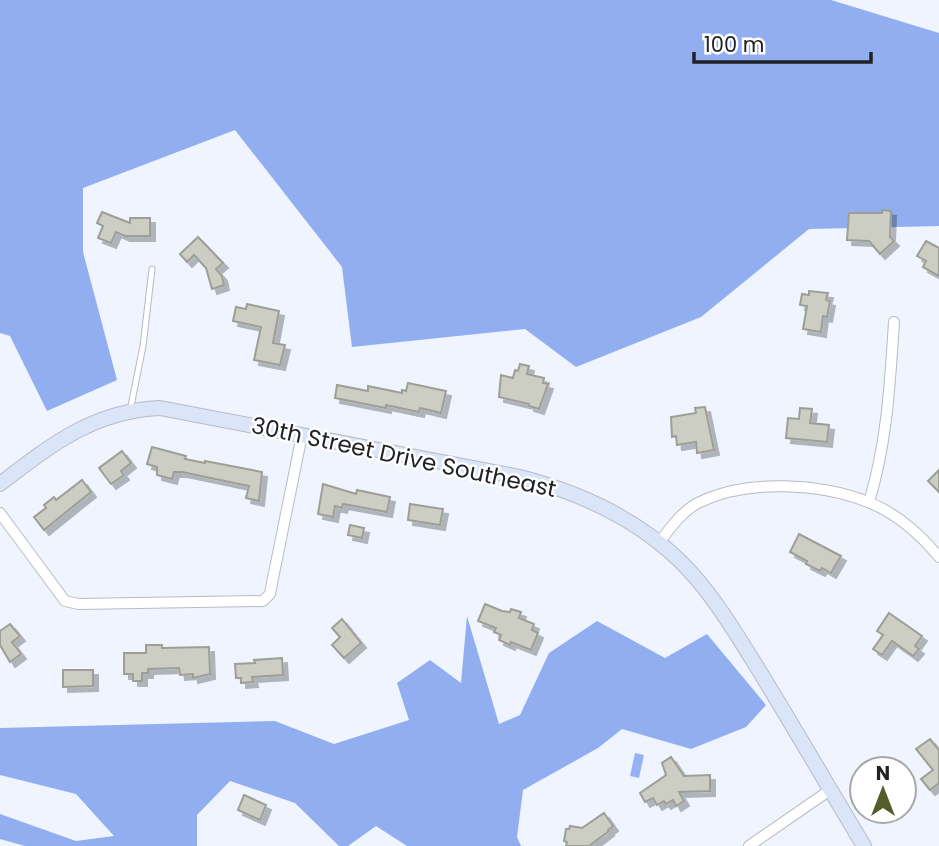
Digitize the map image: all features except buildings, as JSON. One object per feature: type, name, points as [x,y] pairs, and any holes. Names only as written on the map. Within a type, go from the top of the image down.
[{"type":"main road","name":"30th Street Drive Southeast","points":[[0,484],[89,423],[130,411],[160,408],[547,484],[604,507],[659,543],[695,577],[727,619],[864,846]]},
{"type":"street","points":[[869,502],[878,474],[887,425],[894,322]]},
{"type":"street","points":[[0,513],[65,601],[79,604],[263,601],[270,594],[302,435]]},
{"type":"street","points":[[659,543],[672,524],[698,502],[732,490],[810,488],[869,502],[900,519],[939,557]]},
{"type":"street","points":[[749,846],[830,790]]},
{"type":"lane","points":[[130,411],[143,346],[152,269]]},
{"type":"shaded area","points":[[0,0],[831,0],[939,33],[939,226],[809,229],[701,317],[576,367],[525,329],[352,347],[342,267],[235,130],[83,188],[83,252],[117,380],[47,411],[10,336],[0,333]]},
{"type":"shaded area","points":[[467,616],[499,724],[520,715],[549,653],[597,621],[665,658],[707,634],[766,705],[746,727],[691,749],[622,729],[598,748],[523,790],[517,837],[521,846],[407,846],[376,826],[348,846],[339,846],[295,803],[230,781],[197,815],[197,846],[25,846],[0,839],[0,814],[76,841],[114,836],[76,794],[0,775],[0,728],[275,721],[334,744],[409,720],[397,683],[430,660],[461,683]]},
{"type":"shaded area","points":[[635,753],[644,755],[639,778],[630,776]]}]
